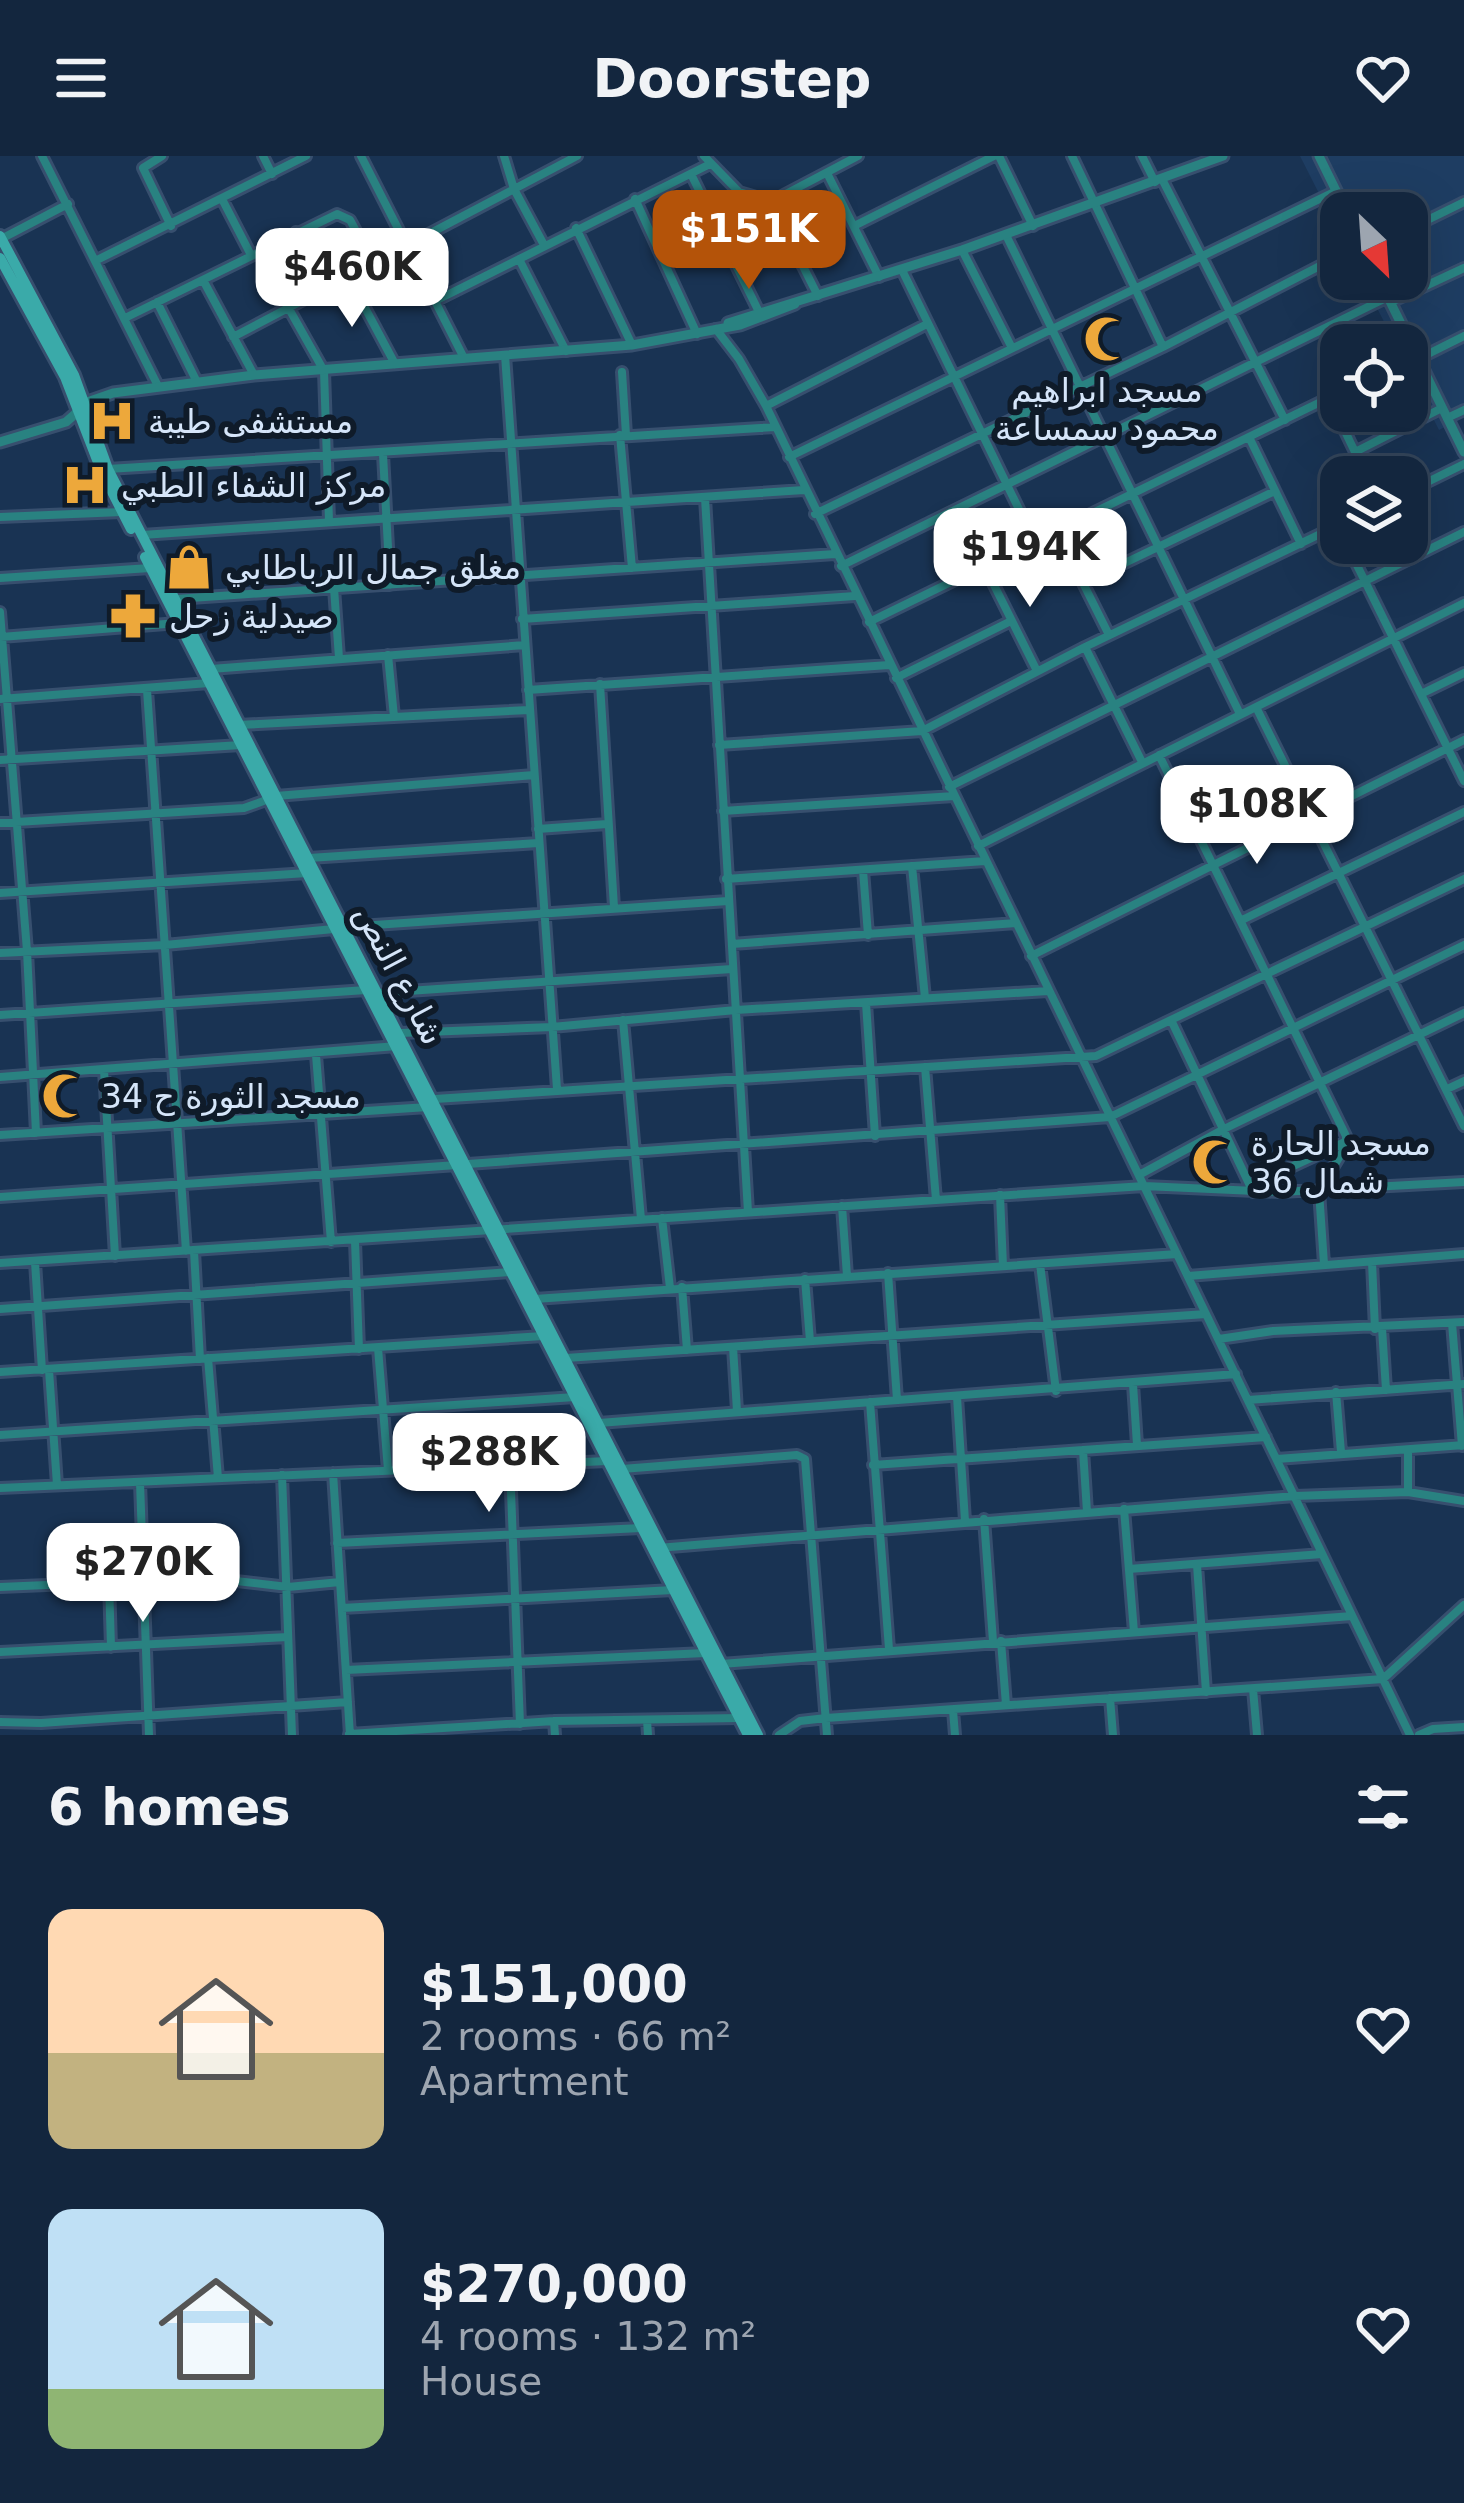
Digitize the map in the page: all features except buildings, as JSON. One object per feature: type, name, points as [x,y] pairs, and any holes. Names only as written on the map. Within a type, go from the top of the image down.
[{"type":"main road","name":"شارع النص","points":[[1,237],[20,284]]},
{"type":"main road","name":"شارع النص","points":[[0,258],[74,375],[80,410],[122,512],[241,745],[309,858],[340,928],[495,1229],[536,1298],[622,1468],[673,1590],[748,1735]]},
{"type":"main road","name":"شارع النص","points":[[80,410],[239,725],[307,873],[340,928]]},
{"type":"main road","name":"شارع النص","points":[[495,1229],[543,1336],[758,1735]]},
{"type":"street","points":[[42,156],[158,386]]},
{"type":"street","points":[[162,156],[142,168],[171,226]]},
{"type":"street","points":[[262,156],[272,174]]},
{"type":"street","points":[[97,260],[306,156]]},
{"type":"street","points":[[361,156],[464,358]]},
{"type":"street","points":[[504,156],[514,189],[544,245]]},
{"type":"street","points":[[233,337],[577,156]]},
{"type":"street","points":[[719,229],[858,156]]},
{"type":"street","points":[[854,226],[997,156],[1033,226]]},
{"type":"street","points":[[1072,156],[1163,347]]},
{"type":"street","points":[[1142,156],[1202,257],[1285,420]]},
{"type":"street","points":[[718,328],[1033,226],[1159,180],[1196,160],[1223,156]]},
{"type":"street","points":[[789,457],[1336,191],[1319,156]]},
{"type":"street","points":[[435,301],[691,174],[707,160],[739,192],[770,201],[818,297]]},
{"type":"street","points":[[827,173],[879,277]]},
{"type":"street","points":[[691,174],[759,312]]},
{"type":"street","points":[[635,199],[697,334]]},
{"type":"street","points":[[222,200],[251,255]]},
{"type":"street","points":[[1428,220],[1464,202]]},
{"type":"street","points":[[1,237],[68,204]]},
{"type":"street","points":[[125,318],[296,232],[344,214],[373,262]]},
{"type":"street","points":[[576,228],[632,345]]},
{"type":"street","points":[[296,232],[324,288]]},
{"type":"street","points":[[1006,235],[1240,714]]},
{"type":"street","points":[[962,250],[1012,348]]},
{"type":"street","points":[[519,259],[566,351]]},
{"type":"street","points":[[815,514],[1320,266]]},
{"type":"street","points":[[1428,283],[1464,268]]},
{"type":"street","points":[[902,270],[1035,542]]},
{"type":"street","points":[[348,275],[394,364]]},
{"type":"street","points":[[202,280],[254,375]]},
{"type":"street","points":[[0,290],[20,284]]},
{"type":"street","points":[[842,566],[1389,300],[1399,324]]},
{"type":"street","points":[[157,302],[197,382]]},
{"type":"street","points":[[1,439],[58,425],[113,393],[254,375],[632,345],[763,319],[795,304]]},
{"type":"street","points":[[288,307],[324,371],[328,521]]},
{"type":"street","points":[[766,406],[927,324]]},
{"type":"street","points":[[718,328],[766,406],[1383,1679],[1415,1735],[1464,1727]]},
{"type":"street","points":[[1428,352],[1464,336]]},
{"type":"street","points":[[505,355],[557,1089]]},
{"type":"street","points":[[622,372],[632,568]]},
{"type":"street","points":[[1428,384],[1464,452]]},
{"type":"street","points":[[868,622],[1320,402]]},
{"type":"street","points":[[1354,452],[1444,413],[1464,410]]},
{"type":"street","points":[[108,469],[775,427]]},
{"type":"street","points":[[1345,432],[1356,456]]},
{"type":"street","points":[[1249,437],[1300,544]]},
{"type":"street","points":[[383,454],[391,585]]},
{"type":"street","points":[[1428,482],[1464,464]]},
{"type":"street","points":[[142,535],[804,490]]},
{"type":"street","points":[[1083,583],[1275,491]]},
{"type":"street","points":[[705,498],[748,1212]]},
{"type":"street","points":[[0,517],[122,512]]},
{"type":"street","points":[[1057,532],[1109,635]]},
{"type":"street","points":[[723,811],[951,791],[1114,704],[1464,532]]},
{"type":"street","points":[[719,745],[922,731],[1085,646],[1320,536]]},
{"type":"street","points":[[176,599],[835,554]]},
{"type":"street","points":[[1356,564],[1464,781]]},
{"type":"street","points":[[985,567],[1037,671]]},
{"type":"street","points":[[0,578],[151,568]]},
{"type":"street","points":[[334,588],[339,658]]},
{"type":"street","points":[[522,619],[856,596]]},
{"type":"street","points":[[978,846],[1464,603]]},
{"type":"street","points":[[0,612],[5,760],[27,952],[36,1132]]},
{"type":"street","points":[[896,678],[1011,621]]},
{"type":"street","points":[[1,637],[178,623]]},
{"type":"street","points":[[211,669],[525,645]]},
{"type":"street","points":[[1085,646],[1142,762]]},
{"type":"street","points":[[388,655],[394,717]]},
{"type":"street","points":[[528,690],[890,665]]},
{"type":"street","points":[[1420,694],[1464,673]]},
{"type":"street","points":[[3,698],[209,683]]},
{"type":"street","points":[[600,685],[614,908]]},
{"type":"street","points":[[147,689],[180,1184],[218,1478]]},
{"type":"street","points":[[1256,707],[1464,1126]]},
{"type":"street","points":[[239,725],[529,710]]},
{"type":"street","points":[[1031,956],[1464,740]]},
{"type":"street","points":[[5,760],[241,745]]},
{"type":"street","points":[[1159,755],[1346,1142]]},
{"type":"street","points":[[0,823],[244,808],[273,798],[534,775]]},
{"type":"street","points":[[1242,920],[1464,812]]},
{"type":"street","points":[[538,829],[608,824]]},
{"type":"street","points":[[309,858],[538,843]]},
{"type":"street","points":[[726,878],[985,861]]},
{"type":"street","points":[[912,866],[925,998]]},
{"type":"street","points":[[863,870],[868,935]]},
{"type":"street","points":[[0,893],[307,873]]},
{"type":"street","points":[[0,1135],[320,1115],[557,1089],[1081,1058],[1106,1052],[1172,1022],[1464,879]]},
{"type":"street","points":[[0,953],[165,945],[728,901]]},
{"type":"street","points":[[732,944],[1016,923]]},
{"type":"street","points":[[0,1197],[1110,1117],[1464,945]]},
{"type":"street","points":[[0,1015],[732,969]]},
{"type":"street","points":[[0,1077],[316,1055],[398,1040],[736,1010],[1048,991]]},
{"type":"street","points":[[866,1003],[875,1136]]},
{"type":"street","points":[[1138,1175],[1464,1013]]},
{"type":"street","points":[[623,1020],[641,1219]]},
{"type":"street","points":[[1172,1022],[1252,1189]]},
{"type":"street","points":[[316,1055],[331,1242]]},
{"type":"street","points":[[925,1067],[935,1200]]},
{"type":"street","points":[[104,1070],[116,1256]]},
{"type":"street","points":[[1447,1089],[1464,1081]]},
{"type":"street","points":[[1252,1189],[1346,1142]]},
{"type":"street","points":[[1324,1264],[1318,1191],[1346,1142]]},
{"type":"street","points":[[0,1263],[1144,1186],[1318,1191],[1464,1182]]},
{"type":"street","points":[[1000,1195],[1003,1266]]},
{"type":"street","points":[[842,1206],[848,1276]]},
{"type":"street","points":[[662,1218],[670,1288]]},
{"type":"street","points":[[355,1241],[358,1349]]},
{"type":"street","points":[[536,1298],[1177,1254]]},
{"type":"street","points":[[1188,1276],[1464,1254]]},
{"type":"street","points":[[35,1262],[57,1485]]},
{"type":"street","points":[[1372,1262],[1386,1390]]},
{"type":"street","points":[[1040,1264],[1056,1390]]},
{"type":"street","points":[[0,1309],[511,1272]]},
{"type":"street","points":[[888,1273],[897,1400]]},
{"type":"street","points":[[805,1279],[810,1341]]},
{"type":"street","points":[[682,1287],[687,1350]]},
{"type":"street","points":[[566,1358],[1206,1314]]},
{"type":"street","points":[[1219,1339],[1273,1331],[1464,1322]]},
{"type":"street","points":[[1277,1459],[1463,1445],[1452,1323]]},
{"type":"street","points":[[0,1372],[543,1336]]},
{"type":"street","points":[[733,1347],[737,1411]]},
{"type":"street","points":[[378,1348],[388,1471]]},
{"type":"street","points":[[599,1424],[1236,1375]]},
{"type":"street","points":[[1133,1384],[1137,1445]]},
{"type":"street","points":[[1248,1400],[1461,1384]]},
{"type":"street","points":[[1336,1391],[1342,1453]]},
{"type":"street","points":[[0,1436],[575,1396]]},
{"type":"street","points":[[957,1397],[965,1520]]},
{"type":"street","points":[[870,1402],[889,1649]]},
{"type":"street","points":[[873,1465],[1266,1437]]},
{"type":"street","points":[[1083,1450],[1087,1512]]},
{"type":"street","points":[[1408,1450],[1408,1492]]},
{"type":"street","points":[[622,1468],[802,1456],[807,1463],[827,1735]]},
{"type":"street","points":[[0,1488],[609,1460]]},
{"type":"street","points":[[510,1465],[520,1724]]},
{"type":"street","points":[[333,1473],[350,1734],[425,1734],[554,1721],[739,1718]]},
{"type":"street","points":[[282,1475],[292,1735]]},
{"type":"street","points":[[140,1482],[149,1735]]},
{"type":"street","points":[[657,1548],[1295,1496],[1408,1492],[1464,1501]]},
{"type":"street","points":[[1124,1509],[1134,1633]]},
{"type":"street","points":[[984,1519],[1006,1706]]},
{"type":"street","points":[[337,1543],[643,1528]]},
{"type":"street","points":[[1129,1569],[1322,1554]]},
{"type":"street","points":[[1197,1565],[1206,1692]]},
{"type":"street","points":[[0,1587],[210,1578],[287,1587],[340,1582]]},
{"type":"street","points":[[109,1581],[111,1647]]},
{"type":"street","points":[[342,1608],[673,1590]]},
{"type":"street","points":[[778,1735],[800,1721],[826,1718],[1383,1679],[1464,1605]]},
{"type":"street","points":[[721,1664],[1352,1616]]},
{"type":"street","points":[[0,1652],[288,1637]]},
{"type":"street","points":[[346,1670],[705,1653]]},
{"type":"street","points":[[1253,1689],[1257,1735]]},
{"type":"street","points":[[1110,1698],[1113,1735]]},
{"type":"street","points":[[0,1722],[41,1724],[348,1702]]},
{"type":"street","points":[[953,1710],[955,1735]]},
{"type":"street","points":[[647,1720],[648,1735]]},
{"type":"street","points":[[554,1721],[554,1735]]},
{"type":"street","points":[[41,1724],[42,1735]]},
{"type":"shaded area","points":[[1300,156],[1464,156],[1464,417],[1439,430],[1428,408],[1428,324],[1385,324],[1373,300],[1428,300],[1428,192],[1320,196]]},
{"type":"place","name":"مسجد ابراهيم محمود سمساعة","points":[[1107,339]]},
{"type":"place","name":"مستشفى طيبة","points":[[112,421]]},
{"type":"place","name":"مركز الشفاء الطبي","points":[[85,485]]},
{"type":"place","name":"مغلق جمال الرباطابي","points":[[189,567]]},
{"type":"place","name":"صيدلية زحل","points":[[133,616]]},
{"type":"place","name":"مسجد الثورة ح 34","points":[[65,1096]]},
{"type":"place","name":"مسجد الحارة 36 شمال","points":[[1215,1162]]}]
